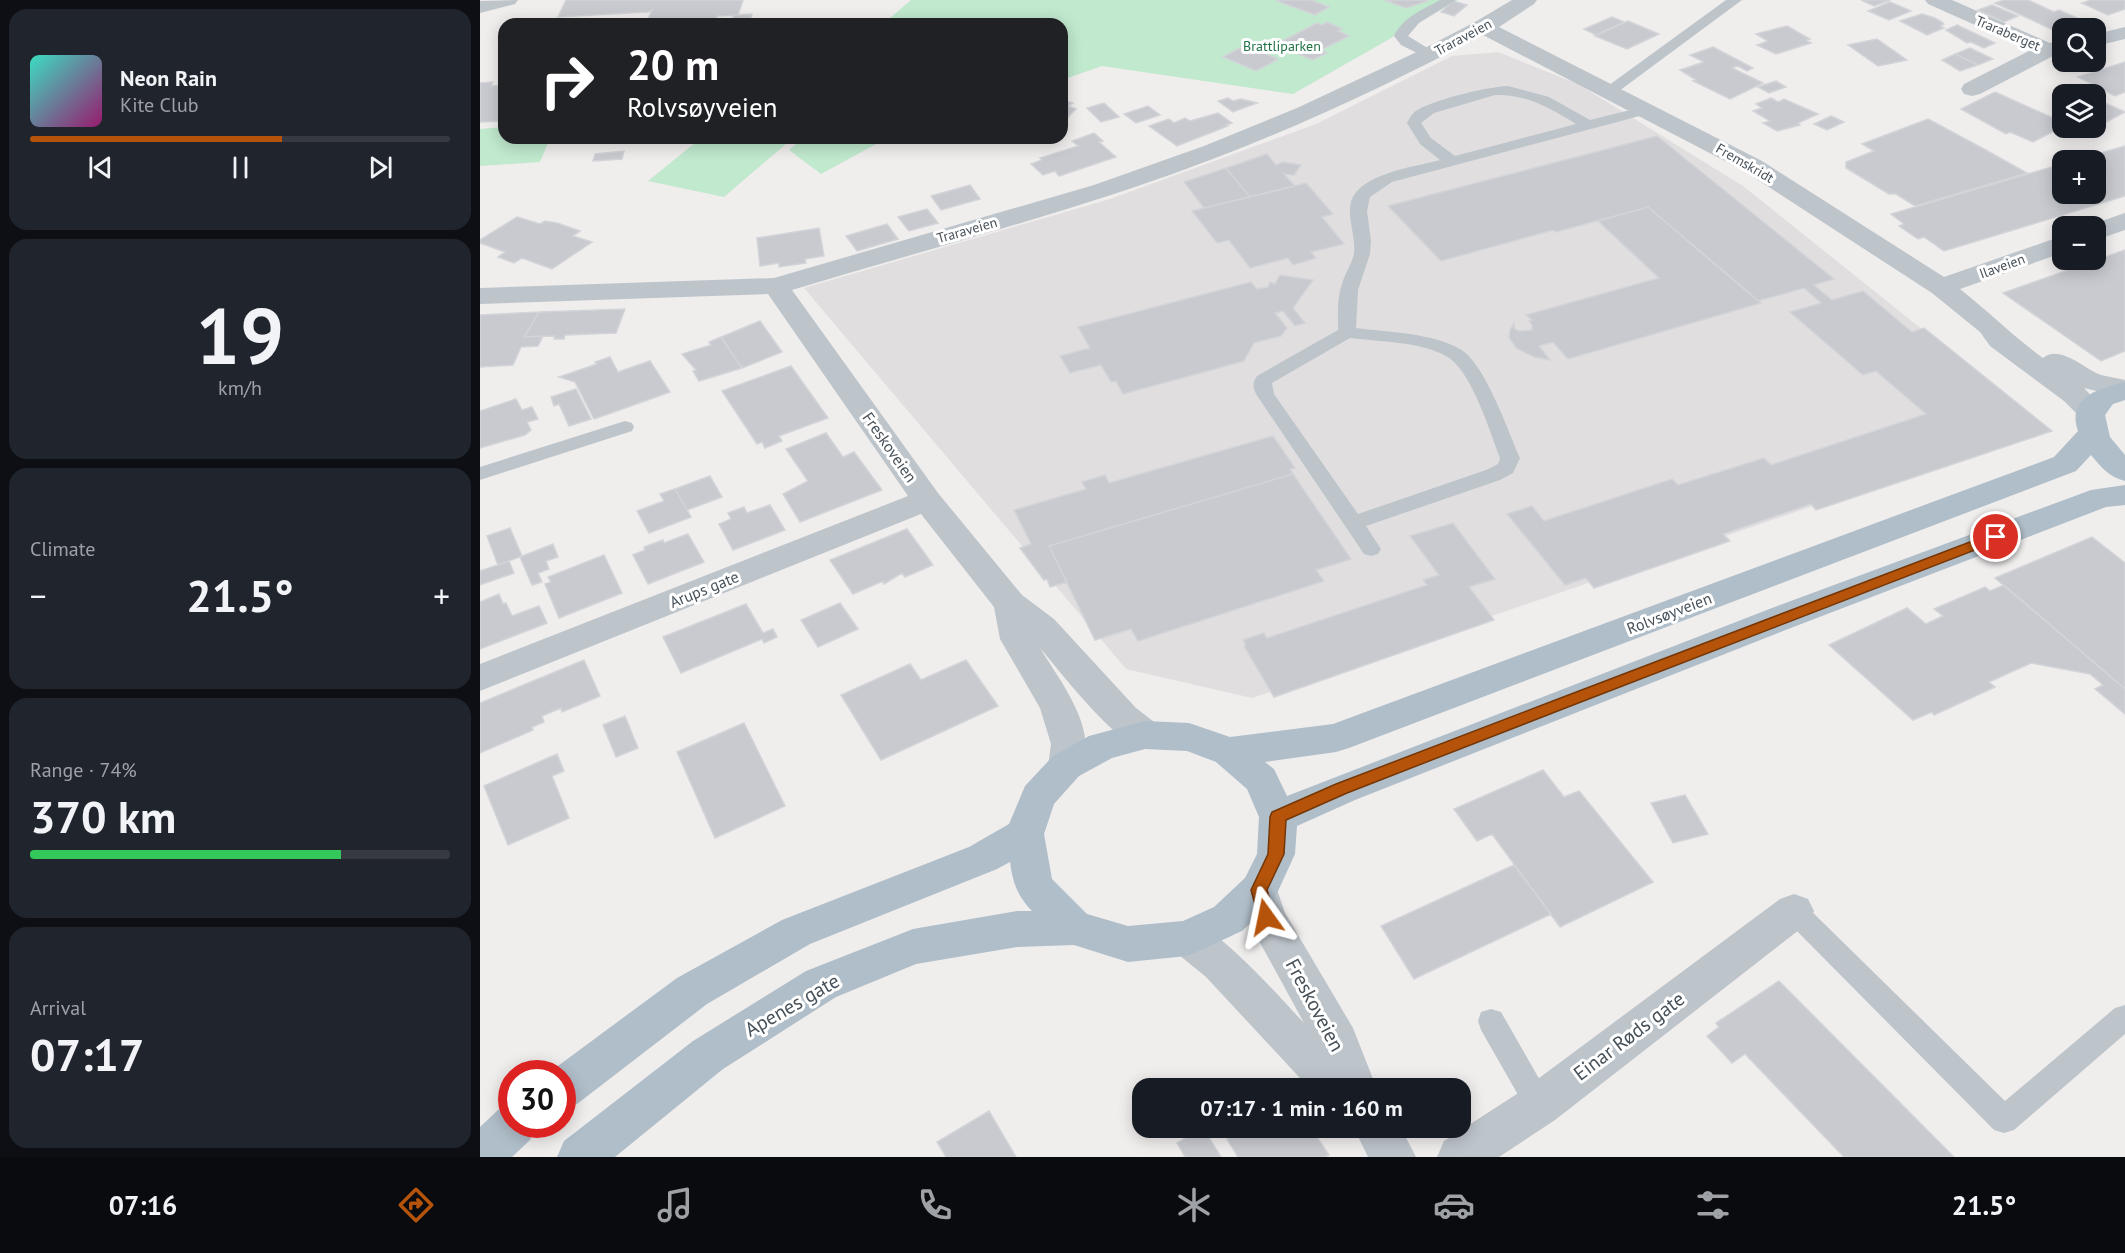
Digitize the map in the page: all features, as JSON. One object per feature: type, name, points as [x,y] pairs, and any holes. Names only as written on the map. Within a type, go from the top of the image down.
[{"type":"main road","name":"Rolvsøyveien","points":[[1229,752],[1336,738],[2065,464],[2093,423],[2101,399],[2125,390]]},
{"type":"main road","points":[[2093,423],[2105,454],[2125,471]]},
{"type":"main road","points":[[1278,817],[1342,789],[1784,616],[2102,497],[2125,495]]},
{"type":"main road","points":[[1145,735],[1189,737],[1229,752],[1261,780],[1278,817],[1276,854],[1259,890],[1228,919],[1187,938],[1128,944],[1074,928],[1033,886],[1025,834],[1038,797],[1066,766],[1102,746],[1145,735]]},
{"type":"main road","points":[[576,1078],[692,991],[796,932],[982,858],[1025,834]]},
{"type":"main road","name":"Apenes gate","points":[[580,1157],[708,1055],[821,984],[913,947],[1017,929],[1074,928]]},
{"type":"main road","points":[[480,1157],[500,1138]]},
{"type":"street","points":[[480,7],[508,0]]},
{"type":"street","name":"Traraveien","points":[[480,296],[776,286],[1103,190],[1212,151],[1305,112],[1429,55],[1483,27],[1527,0]]},
{"type":"street","name":"Traraberget","points":[[1935,0],[2052,47]]},
{"type":"street","name":"Fremskridt","points":[[1483,27],[1753,166],[1941,287],[1990,326],[2000,340],[2074,395],[2093,423]]},
{"type":"street","points":[[2106,38],[2125,33]]},
{"type":"street","points":[[1972,89],[2052,51]]},
{"type":"street","points":[[2106,228],[2125,221]]},
{"type":"street","name":"Ilaveien","points":[[1941,287],[2052,248]]},
{"type":"street","name":"Freskoveien","points":[[776,286],[927,500],[1010,604],[1042,628],[1123,718],[1145,735]]},
{"type":"street","name":"Fremskridt","points":[[1990,326],[2014,334],[2058,364],[2090,381],[2125,390]]},
{"type":"street","name":"Arups gate","points":[[480,678],[927,500]]},
{"type":"street","name":"Freskoveien","points":[[1010,604],[1017,639],[1057,707],[1068,744],[1066,766]]},
{"type":"street","name":"Freskoveien","points":[[1259,890],[1266,917],[1338,1042],[1351,1078]]},
{"type":"street","name":"Einar Røds gate","points":[[1461,1157],[1539,1105],[1794,910]]},
{"type":"street","name":"Freskoveien","points":[[1187,938],[1221,964],[1315,1064],[1332,1078]]},
{"type":"street","points":[[1382,1138],[1393,1157]]},
{"type":"lane","name":"Traraveien","points":[[1429,55],[1406,42],[1401,36],[1403,30],[1412,21],[1449,0]]},
{"type":"lane","points":[[1610,91],[1735,0]]},
{"type":"lane","points":[[1453,162],[1425,141],[1414,123],[1417,116],[1427,110],[1493,91],[1511,90],[1522,92],[1552,105],[1589,126]]},
{"type":"lane","points":[[1347,332],[1349,289],[1362,254],[1358,208],[1362,195],[1369,187],[1386,179],[1646,110]]},
{"type":"lane","points":[[1354,523],[1493,475],[1506,468],[1510,458],[1472,373],[1456,354],[1426,345],[1347,332],[1263,380],[1262,386],[1265,394],[1371,549]]},
{"type":"lane","points":[[480,474],[625,427]]},
{"type":"lane","points":[[1794,910],[2004,1120],[2125,1017]]},
{"type":"lane","points":[[1491,1021],[1539,1105]]},
{"type":"shaded area","points":[[1498,52],[1578,84],[1743,186],[2044,427],[1252,698],[1126,669],[804,288],[1110,199],[1316,124],[1452,56]]},
{"type":"green space","name":"Brattliparken","points":[[911,0],[1458,0],[1293,94],[1102,66],[1068,78],[1068,18],[890,18]]},
{"type":"green space","points":[[498,128],[498,144],[548,144],[540,162],[480,166],[480,129]]},
{"type":"green space","points":[[694,144],[786,144],[724,197],[648,181]]},
{"type":"green space","points":[[796,144],[876,144],[821,174],[789,150]]},
{"type":"building","points":[[566,0],[743,0],[738,15],[717,16],[716,18],[649,18],[652,10],[558,17]]},
{"type":"building","points":[[1311,0],[1329,7],[1315,15],[1277,1]]},
{"type":"building","points":[[1384,0],[1427,0],[1428,1],[1406,8]]},
{"type":"building","points":[[1861,0],[1890,0],[1874,6]]},
{"type":"building","points":[[2004,0],[2028,0],[2054,12],[2059,10],[2077,18],[2052,18],[2052,29],[1995,3]]},
{"type":"building","points":[[2091,0],[2125,0],[2125,9],[2108,15],[2082,3]]},
{"type":"building","points":[[1453,1],[1467,5],[1454,16],[1441,12]]},
{"type":"building","points":[[1890,2],[1911,11],[1889,20],[1868,11]]},
{"type":"building","points":[[1992,5],[2018,16],[2004,22],[1978,10]]},
{"type":"building","points":[[752,14],[751,18],[733,18],[734,15]]},
{"type":"building","points":[[1922,14],[1942,22],[1944,24],[1940,26],[1944,28],[1927,35],[1900,21]]},
{"type":"building","points":[[1612,17],[1624,22],[1596,35],[1584,29]]},
{"type":"building","points":[[1628,21],[1659,34],[1627,49],[1595,36]]},
{"type":"building","points":[[1327,22],[1342,29],[1338,31],[1349,36],[1321,50],[1327,53],[1313,60],[1275,45],[1317,23],[1322,25]]},
{"type":"building","points":[[1957,25],[1995,43],[1984,48],[1971,42],[1967,43],[1946,30]]},
{"type":"building","points":[[1787,26],[1810,39],[1806,40],[1811,43],[1776,54],[1757,45],[1768,41],[1756,34]]},
{"type":"building","points":[[1877,39],[1907,60],[1878,66],[1848,45]]},
{"type":"building","points":[[1245,45],[1278,59],[1256,71],[1223,57]]},
{"type":"building","points":[[1713,47],[1753,68],[1747,71],[1738,66],[1732,68],[1763,83],[1730,99],[1693,81],[1696,80],[1680,70],[1704,62],[1690,55]]},
{"type":"building","points":[[1970,48],[1993,59],[1978,65],[1955,54]]},
{"type":"building","points":[[1955,54],[1978,65],[1960,71],[1942,60]]},
{"type":"building","points":[[2125,62],[2125,92],[2115,96],[2106,91],[2106,84],[2092,84],[2078,77],[2094,72],[2106,72],[2106,68]]},
{"type":"building","points":[[1776,81],[1786,87],[1769,93],[1758,87]]},
{"type":"building","points":[[493,82],[491,86],[498,85],[498,121],[480,122],[480,83]]},
{"type":"building","points":[[1995,92],[2052,118],[2052,132],[2033,142],[2010,132],[2006,134],[1961,109]]},
{"type":"building","points":[[1228,98],[1233,101],[1241,99],[1257,103],[1233,112],[1218,101]]},
{"type":"building","points":[[1771,98],[1778,102],[1784,99],[1818,114],[1798,123],[1800,125],[1777,131],[1763,123],[1770,121],[1753,111],[1762,108],[1756,104]]},
{"type":"building","points":[[1104,103],[1119,117],[1101,122],[1087,108]]},
{"type":"building","points":[[2106,103],[2125,112],[2106,122]]},
{"type":"building","points":[[1068,106],[1076,109],[1068,117]]},
{"type":"building","points":[[1148,106],[1160,115],[1136,123],[1124,114]]},
{"type":"building","points":[[1218,113],[1232,123],[1177,146],[1149,126],[1169,119],[1174,123],[1185,118],[1190,121]]},
{"type":"building","points":[[1831,116],[1844,122],[1827,130],[1814,124]]},
{"type":"building","points":[[1928,119],[2027,173],[1915,206],[1896,194],[1889,194],[1846,168],[1846,162],[1874,151],[1862,144]]},
{"type":"building","points":[[1094,133],[1103,141],[1099,142],[1116,157],[1059,176],[1055,171],[1043,175],[1031,164],[1042,160],[1040,158],[1078,146],[1072,141]]},
{"type":"building","points":[[1657,136],[1834,279],[1814,285],[1832,300],[1863,291],[1912,332],[1924,328],[2052,431],[1816,510],[1811,504],[1723,534],[1730,541],[1594,588],[1586,578],[1565,585],[1507,514],[1532,506],[1544,521],[1672,479],[1678,485],[1764,458],[1771,465],[1926,414],[1876,371],[1863,375],[1790,312],[1821,303],[1804,288],[1758,301],[1648,207],[1441,261],[1388,206]]},
{"type":"building","points":[[2125,146],[2125,196],[2106,202],[2106,151]]},
{"type":"building","points":[[624,151],[622,159],[593,161],[595,154]]},
{"type":"building","points":[[1267,154],[1276,165],[1283,162],[1301,165],[1294,175],[1284,174],[1295,186],[1250,197],[1226,168]]},
{"type":"building","points":[[2052,167],[2052,204],[2099,204],[2052,216],[2052,218],[1944,251],[1924,237],[1918,239],[1899,226],[1904,224],[1891,214]]},
{"type":"building","points":[[1226,168],[1250,197],[1204,208],[1184,182]]},
{"type":"building","points":[[1306,183],[1333,214],[1322,217],[1344,244],[1311,252],[1316,258],[1293,265],[1288,258],[1250,268],[1229,240],[1217,243],[1192,211]]},
{"type":"building","points":[[970,185],[980,199],[941,210],[931,196]]},
{"type":"building","points":[[1648,207],[1761,303],[1568,359],[1553,342],[1539,346],[1550,360],[1534,357],[1516,348],[1509,337],[1510,330],[1514,323],[1514,328],[1518,331],[1532,330],[1529,321],[1532,320],[1526,315],[1659,278],[1598,221]]},
{"type":"building","points":[[927,209],[938,223],[909,231],[898,217]]},
{"type":"building","points":[[517,217],[540,224],[545,221],[557,223],[580,231],[573,236],[592,242],[552,269],[522,258],[514,263],[498,257],[505,252],[480,243],[480,240]]},
{"type":"building","points":[[887,224],[898,239],[857,251],[846,236]]},
{"type":"building","points":[[819,228],[824,256],[805,259],[806,263],[779,267],[779,263],[760,266],[757,238]]},
{"type":"building","points":[[2125,250],[2125,351],[2101,361],[2003,293],[2068,270],[2106,270],[2106,257]]},
{"type":"building","points":[[1280,275],[1313,280],[1293,308],[1305,323],[1295,326],[1283,311],[1275,313],[1287,328],[1281,336],[1254,343],[1244,361],[1123,394],[1116,381],[1111,382],[1101,365],[1070,373],[1060,356],[1090,348],[1078,327],[1251,282],[1257,289],[1268,287],[1270,282],[1275,284]]},
{"type":"building","points":[[625,309],[616,333],[565,335],[564,339],[554,339],[555,336],[524,337],[539,312]]},
{"type":"building","points":[[539,312],[524,337],[543,336],[538,346],[521,347],[513,365],[480,367],[480,315]]},
{"type":"building","points":[[760,321],[782,352],[742,368],[721,337]]},
{"type":"building","points":[[721,337],[742,368],[699,381],[693,371],[696,370],[682,354],[711,345],[709,342]]},
{"type":"building","points":[[610,357],[618,372],[650,361],[670,392],[594,419],[575,382],[559,377]]},
{"type":"building","points":[[791,366],[828,418],[779,436],[782,441],[765,448],[762,442],[757,444],[722,391]]},
{"type":"building","points":[[576,389],[591,419],[569,426],[559,404],[554,406],[551,397]]},
{"type":"building","points":[[516,399],[522,410],[532,407],[538,419],[527,422],[531,430],[525,435],[480,448],[480,411]]},
{"type":"building","points":[[826,433],[843,457],[854,452],[882,490],[800,522],[783,494],[808,481],[786,449]]},
{"type":"building","points":[[1273,436],[1295,468],[1290,469],[1293,474],[1049,546],[1067,582],[1050,587],[1047,579],[1044,580],[1020,548],[1031,544],[1014,510],[1086,489],[1082,482],[1105,475],[1109,483]]},
{"type":"building","points":[[1293,474],[1351,559],[1316,570],[1324,581],[1138,641],[1131,629],[1095,640],[1049,546]]},
{"type":"building","points":[[710,476],[722,497],[687,510],[675,489]]},
{"type":"building","points":[[675,489],[691,517],[649,533],[637,511],[664,501],[660,494]]},
{"type":"building","points":[[770,505],[785,530],[733,550],[719,524],[731,519],[728,513],[744,507],[747,513]]},
{"type":"building","points":[[1453,523],[1495,579],[1469,587],[1494,620],[1274,697],[1244,646],[1246,645],[1243,640],[1264,633],[1267,638],[1427,585],[1423,580],[1439,575],[1410,536]]},
{"type":"building","points":[[510,528],[522,556],[498,565],[487,536]]},
{"type":"building","points":[[907,529],[933,565],[905,577],[902,573],[884,584],[883,581],[853,594],[830,560]]},
{"type":"building","points":[[688,534],[704,562],[648,584],[633,555],[645,550],[644,547],[663,540],[664,543]]},
{"type":"building","points":[[2092,537],[2125,563],[2125,689],[1995,578]]},
{"type":"building","points":[[553,544],[558,557],[546,561],[549,569],[538,573],[542,582],[532,585],[520,557]]},
{"type":"building","points":[[604,555],[622,593],[559,618],[545,584],[551,582],[548,577]]},
{"type":"building","points":[[509,561],[514,573],[480,585],[480,571]]},
{"type":"building","points":[[2004,585],[2125,689],[2125,714],[2095,689],[2103,685],[2090,674],[2031,663],[1989,682],[1995,687],[1934,715],[1932,712],[1913,720],[1829,645],[1907,608],[1926,624],[1943,616],[1934,609],[1985,587],[1990,591]]},
{"type":"building","points":[[499,594],[512,616],[539,606],[547,623],[480,649],[480,602]]},
{"type":"building","points":[[840,603],[858,629],[818,647],[801,620]]},
{"type":"building","points":[[746,604],[763,633],[773,629],[777,637],[764,643],[762,639],[681,673],[663,637]]},
{"type":"building","points":[[584,660],[600,696],[562,712],[561,708],[542,716],[544,722],[532,727],[533,730],[480,753],[480,703]]},
{"type":"building","points":[[966,660],[998,706],[881,760],[841,695],[910,664],[921,680]]},
{"type":"building","points":[[625,716],[638,748],[616,757],[603,725]]},
{"type":"building","points":[[744,723],[785,806],[715,838],[677,752]]},
{"type":"building","points":[[557,754],[564,771],[552,776],[569,818],[508,845],[484,786]]},
{"type":"building","points":[[1543,770],[1564,797],[1579,791],[1653,882],[1560,927],[1492,834],[1477,841],[1454,809]]},
{"type":"building","points":[[1685,795],[1708,834],[1673,843],[1651,803]]},
{"type":"building","points":[[1514,865],[1551,914],[1414,979],[1381,926]]},
{"type":"building","points":[[1779,981],[1954,1157],[1844,1157],[1745,1054],[1732,1063],[1707,1036],[1719,1027],[1716,1023]]},
{"type":"building","points":[[989,1111],[1016,1157],[946,1157],[937,1142]]},
{"type":"building","points":[[1186,1138],[1209,1138],[1221,1157],[1185,1157],[1177,1143]]},
{"type":"building","points":[[1318,1138],[1329,1155],[1325,1157],[1238,1157],[1227,1139]]},
{"type":"route","points":[[1266,917],[1259,890],[1276,854],[1278,817],[1342,789],[1784,616],[1996,537]]}]
